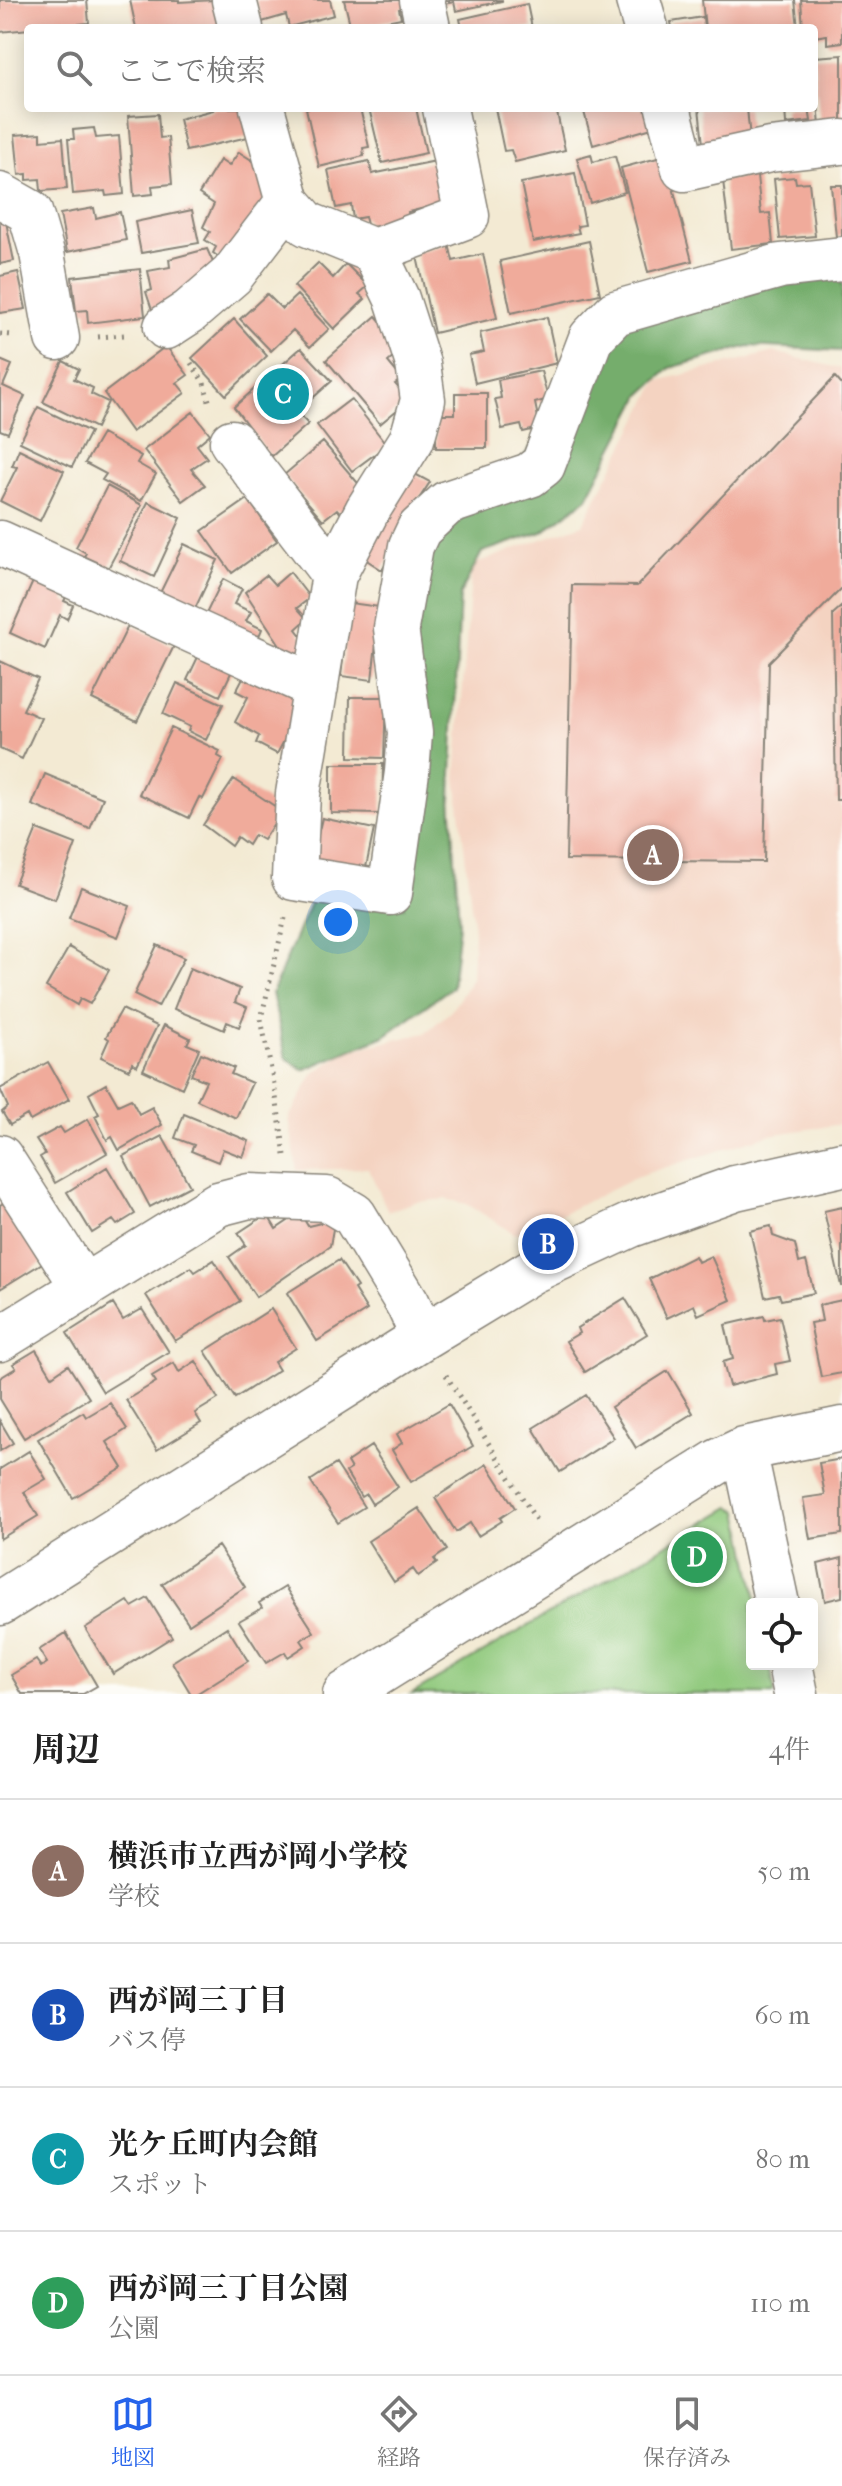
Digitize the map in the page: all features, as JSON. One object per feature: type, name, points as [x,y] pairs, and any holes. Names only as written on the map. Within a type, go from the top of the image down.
[{"type":"street","points":[[234,0],[240,24]]},
{"type":"street","points":[[422,0],[427,24]]},
{"type":"street","points":[[638,0],[645,24]]},
{"type":"street","points":[[263,112],[288,202],[307,224],[374,251],[397,299],[418,364],[423,400],[412,439],[367,511],[334,575],[298,794],[294,878],[390,893],[410,733],[396,628],[411,546],[419,529],[447,503],[530,475],[543,465],[591,338],[615,313],[780,266],[842,259]]},
{"type":"street","points":[[374,251],[467,216],[446,112]]},
{"type":"street","points":[[669,112],[684,169],[770,150],[842,142]]},
{"type":"street","points":[[0,195],[30,212],[42,253],[57,338]]},
{"type":"street","points":[[166,327],[189,312],[232,275],[288,202]]},
{"type":"street","points":[[232,442],[334,575]]},
{"type":"street","points":[[0,543],[316,687]]},
{"type":"street","points":[[0,1157],[84,1288]]},
{"type":"street","points":[[0,1603],[532,1271],[631,1225],[735,1188],[842,1164]]},
{"type":"street","points":[[0,1339],[218,1204],[249,1196],[327,1199],[354,1215],[408,1304],[423,1337]]},
{"type":"street","points":[[346,1694],[719,1461],[744,1449],[842,1429]]},
{"type":"street","points":[[744,1449],[776,1598]]},
{"type":"street","points":[[791,1670],[796,1694]]},
{"type":"path","points":[[57,338],[118,337],[166,327],[204,383],[213,418],[232,442]]},
{"type":"path","points":[[291,1197],[261,1019],[294,878]]},
{"type":"path","points":[[423,1337],[503,1470],[562,1558]]},
{"type":"shaded area","points":[[774,352],[842,369],[842,1124],[769,1135],[641,1175],[515,1234],[467,1204],[446,1199],[415,1202],[388,1211],[368,1168],[297,1170],[289,1118],[314,1073],[347,1051],[425,1033],[451,1011],[472,979],[474,931],[456,778],[472,565],[583,524],[658,381]]},
{"type":"green space","points":[[842,276],[842,351],[749,346],[670,368],[641,395],[587,498],[542,532],[482,552],[460,594],[451,796],[459,924],[452,987],[384,1036],[303,1070],[286,1058],[272,993],[313,896],[404,907],[413,592],[449,512],[491,501],[625,323],[779,279]]},
{"type":"green space","points":[[731,1507],[739,1511],[757,1598],[746,1598],[746,1670],[771,1670],[775,1694],[412,1694]]},
{"type":"building","points":[[0,0],[87,0],[89,23],[24,24],[24,30],[0,32]]},
{"type":"building","points":[[130,0],[215,0],[221,24],[135,24]]},
{"type":"building","points":[[256,0],[330,0],[334,15],[300,24],[288,24],[286,15],[262,22]]},
{"type":"building","points":[[344,0],[405,0],[407,7],[399,9],[401,18],[371,24],[350,24]]},
{"type":"building","points":[[444,0],[502,1],[456,11],[454,2],[444,4]]},
{"type":"building","points":[[702,0],[795,0],[798,24],[705,24]]},
{"type":"building","points":[[801,0],[842,0],[842,42],[827,44],[827,35],[818,36],[818,24],[803,24]]},
{"type":"building","points":[[527,4],[531,24],[461,24],[460,19]]},
{"type":"building","points":[[703,17],[704,24],[671,24]]},
{"type":"building","points":[[842,55],[842,124],[820,126],[818,57]]},
{"type":"building","points":[[205,112],[252,112],[257,135],[186,151],[179,119]]},
{"type":"building","points":[[307,112],[361,112],[369,147],[363,148],[364,156],[319,167]]},
{"type":"building","points":[[370,112],[417,112],[426,153],[382,163]]},
{"type":"building","points":[[496,112],[557,112],[565,150],[515,162],[511,150],[504,151]]},
{"type":"building","points":[[584,112],[647,112],[652,128],[593,145]]},
{"type":"building","points":[[699,112],[747,112],[750,139],[703,144]]},
{"type":"building","points":[[785,112],[810,112],[811,121],[786,124]]},
{"type":"building","points":[[158,114],[160,138],[168,137],[172,184],[152,186],[153,194],[134,196],[128,116]]},
{"type":"building","points":[[94,128],[96,138],[119,136],[124,194],[106,196],[105,191],[73,194],[68,139],[74,139],[73,130]]},
{"type":"building","points":[[41,133],[41,140],[63,138],[67,189],[41,191],[40,179],[27,180],[27,174],[19,175],[15,135]]},
{"type":"building","points":[[239,152],[269,171],[271,190],[225,261],[213,253],[216,247],[205,240],[210,232],[203,227],[214,204],[199,194],[220,160],[229,166]]},
{"type":"building","points":[[591,154],[593,162],[615,156],[625,192],[590,203],[577,158]]},
{"type":"building","points":[[665,156],[692,261],[648,272],[621,168]]},
{"type":"building","points":[[369,161],[372,174],[436,161],[450,202],[408,212],[409,219],[368,228],[365,217],[353,219],[351,205],[336,208],[328,170]]},
{"type":"building","points":[[575,173],[585,225],[577,226],[579,233],[533,242],[521,183]]},
{"type":"building","points":[[757,176],[761,214],[770,213],[773,244],[731,249],[723,180]]},
{"type":"building","points":[[795,177],[796,183],[809,182],[815,236],[780,239],[774,179]]},
{"type":"building","points":[[831,185],[842,185],[842,236],[836,237]]},
{"type":"building","points":[[94,208],[96,218],[120,212],[126,240],[67,252],[60,214]]},
{"type":"building","points":[[192,210],[199,243],[141,253],[135,222]]},
{"type":"building","points":[[5,217],[14,261],[0,264],[0,218]]},
{"type":"building","points":[[589,241],[600,294],[511,313],[500,261]]},
{"type":"building","points":[[449,244],[453,261],[483,254],[497,318],[434,333],[416,252]]},
{"type":"building","points":[[207,249],[216,269],[153,313],[146,292],[152,290],[148,271],[170,267],[169,259]]},
{"type":"building","points":[[318,263],[333,278],[346,264],[368,286],[359,294],[365,299],[334,329],[294,286]]},
{"type":"building","points":[[140,269],[145,316],[88,323],[87,310],[76,311],[72,277]]},
{"type":"building","points":[[18,272],[26,309],[0,313],[0,276]]},
{"type":"building","points":[[267,294],[282,309],[297,295],[329,329],[310,347],[293,330],[271,351],[240,319]]},
{"type":"building","points":[[376,316],[404,348],[388,362],[402,379],[395,384],[409,400],[380,424],[326,360]]},
{"type":"building","points":[[547,317],[557,363],[475,383],[469,355],[484,352],[480,333]]},
{"type":"building","points":[[234,319],[267,356],[226,395],[192,358]]},
{"type":"building","points":[[166,346],[188,375],[177,383],[185,393],[132,432],[104,393]]},
{"type":"building","points":[[301,348],[332,381],[297,412],[308,424],[271,457],[234,407]]},
{"type":"building","points":[[0,360],[12,365],[3,386],[25,396],[8,433],[0,430]]},
{"type":"building","points":[[63,361],[79,369],[74,379],[93,388],[91,394],[108,402],[96,428],[43,402]]},
{"type":"building","points":[[541,371],[548,399],[535,403],[540,428],[523,432],[521,425],[502,429],[495,399],[501,398],[498,380]]},
{"type":"building","points":[[835,377],[842,385],[842,588],[769,662],[764,862],[566,860],[572,585],[637,586]]},
{"type":"building","points":[[455,393],[487,393],[487,448],[436,448],[436,414],[455,414]]},
{"type":"building","points":[[351,399],[387,445],[352,471],[317,425]]},
{"type":"building","points":[[38,407],[90,432],[72,467],[20,442]]},
{"type":"building","points":[[193,412],[210,434],[197,445],[207,458],[191,469],[205,485],[183,501],[144,450]]},
{"type":"building","points":[[102,434],[141,456],[137,463],[156,474],[141,501],[102,480],[106,474],[85,463]]},
{"type":"building","points":[[323,442],[368,495],[344,517],[337,509],[323,520],[284,475]]},
{"type":"building","points":[[19,449],[64,471],[40,521],[0,501],[17,467],[12,466]]},
{"type":"building","points":[[413,473],[430,482],[394,537],[391,556],[382,570],[359,555]]},
{"type":"building","points":[[107,486],[142,505],[104,576],[80,563],[86,553],[76,547]]},
{"type":"building","points":[[248,499],[277,541],[232,573],[202,531]]},
{"type":"building","points":[[148,502],[181,518],[154,577],[120,561]]},
{"type":"building","points":[[184,544],[218,560],[192,615],[157,599]]},
{"type":"building","points":[[39,568],[73,583],[64,601],[73,605],[67,619],[60,615],[45,649],[10,633]]},
{"type":"building","points":[[290,572],[310,598],[297,608],[307,619],[296,629],[309,646],[290,660],[245,592],[266,575],[275,585]]},
{"type":"building","points":[[223,579],[242,589],[234,604],[251,612],[246,621],[262,629],[254,648],[202,622]]},
{"type":"building","points":[[350,603],[380,607],[372,680],[341,676]]},
{"type":"building","points":[[842,606],[842,800],[836,800],[833,614]]},
{"type":"building","points":[[129,624],[174,646],[137,721],[92,699]]},
{"type":"building","points":[[206,640],[239,656],[220,696],[187,680]]},
{"type":"building","points":[[0,661],[38,679],[23,710],[41,718],[22,759],[0,749]]},
{"type":"building","points":[[248,668],[306,699],[277,754],[256,743],[259,736],[235,722],[248,697],[236,691]]},
{"type":"building","points":[[177,683],[223,704],[206,740],[188,731],[190,727],[163,714]]},
{"type":"building","points":[[350,697],[386,697],[384,758],[349,757]]},
{"type":"building","points":[[171,728],[220,751],[218,756],[223,759],[203,799],[199,797],[189,818],[139,794]]},
{"type":"building","points":[[331,764],[383,764],[382,814],[331,813]]},
{"type":"building","points":[[45,774],[103,798],[90,829],[32,805]]},
{"type":"building","points":[[234,779],[282,811],[263,840],[254,835],[248,845],[237,837],[231,846],[203,825]]},
{"type":"building","points":[[322,818],[374,829],[365,872],[312,860]]},
{"type":"building","points":[[37,829],[76,844],[55,899],[15,884]]},
{"type":"building","points":[[81,887],[130,906],[118,937],[69,918]]},
{"type":"building","points":[[157,945],[184,958],[158,1007],[134,995]]},
{"type":"building","points":[[69,947],[109,970],[90,1004],[80,999],[77,1005],[46,987]]},
{"type":"building","points":[[190,968],[240,989],[235,1002],[247,1007],[239,1027],[227,1022],[224,1030],[174,1009]]},
{"type":"building","points":[[122,1009],[157,1026],[137,1066],[132,1063],[129,1070],[101,1057],[109,1039],[106,1037]]},
{"type":"building","points":[[164,1025],[190,1038],[187,1044],[199,1049],[182,1088],[143,1070]]},
{"type":"building","points":[[201,1053],[234,1068],[231,1074],[252,1083],[236,1118],[197,1100],[206,1081],[191,1075]]},
{"type":"building","points":[[48,1062],[69,1099],[30,1121],[27,1115],[10,1125],[2,1112],[8,1107],[0,1089]]},
{"type":"building","points":[[106,1084],[118,1105],[131,1099],[139,1114],[152,1107],[162,1125],[119,1150],[112,1137],[107,1140],[95,1116],[99,1114],[89,1094]]},
{"type":"building","points":[[184,1114],[249,1141],[243,1157],[223,1149],[218,1162],[191,1151],[194,1145],[175,1138]]},
{"type":"building","points":[[88,1119],[107,1153],[55,1183],[40,1157],[45,1154],[36,1140],[60,1127],[64,1133]]},
{"type":"building","points":[[162,1136],[190,1186],[150,1207],[123,1156]]},
{"type":"building","points":[[107,1167],[135,1214],[117,1225],[113,1220],[92,1233],[67,1192]]},
{"type":"building","points":[[7,1201],[44,1262],[0,1289],[0,1205]]},
{"type":"building","points":[[842,1207],[842,1286],[841,1286],[824,1211]]},
{"type":"building","points":[[300,1213],[308,1226],[325,1222],[333,1229],[330,1246],[256,1297],[229,1257],[246,1245],[238,1233],[267,1214],[276,1229]]},
{"type":"building","points":[[771,1226],[773,1236],[795,1244],[799,1263],[806,1261],[814,1293],[781,1300],[779,1294],[765,1297],[750,1231]]},
{"type":"building","points":[[695,1256],[698,1262],[711,1256],[731,1300],[698,1315],[694,1305],[667,1318],[649,1279]]},
{"type":"building","points":[[214,1260],[240,1301],[175,1341],[146,1295],[191,1267],[195,1272]]},
{"type":"building","points":[[339,1260],[357,1287],[354,1289],[367,1310],[317,1341],[287,1293]]},
{"type":"building","points":[[625,1298],[647,1334],[585,1372],[566,1341],[579,1333],[577,1328]]},
{"type":"building","points":[[842,1300],[842,1373],[821,1377],[810,1323],[822,1321],[819,1305]]},
{"type":"building","points":[[113,1304],[123,1320],[142,1309],[169,1352],[103,1392],[67,1333]]},
{"type":"building","points":[[271,1309],[296,1348],[274,1362],[279,1370],[235,1398],[205,1351]]},
{"type":"building","points":[[764,1316],[765,1320],[780,1317],[790,1361],[775,1364],[777,1374],[729,1386],[723,1362],[733,1359],[725,1325]]},
{"type":"building","points":[[36,1350],[52,1376],[68,1365],[89,1398],[24,1438],[0,1399],[0,1378],[16,1368],[13,1364]]},
{"type":"building","points":[[196,1361],[218,1399],[195,1413],[201,1423],[157,1450],[126,1400],[156,1382],[152,1376],[174,1363],[179,1372]]},
{"type":"building","points":[[668,1371],[693,1413],[636,1448],[611,1407]]},
{"type":"building","points":[[586,1395],[614,1438],[560,1472],[533,1428]]},
{"type":"building","points":[[110,1403],[127,1429],[107,1442],[123,1468],[73,1498],[38,1439],[83,1412],[86,1417]]},
{"type":"building","points":[[449,1404],[473,1446],[411,1482],[392,1450],[402,1443],[397,1434]]},
{"type":"building","points":[[0,1421],[13,1443],[0,1451]]},
{"type":"building","points":[[371,1446],[398,1487],[372,1504],[366,1494],[361,1497],[346,1472],[351,1469],[347,1462]]},
{"type":"building","points":[[29,1451],[46,1479],[24,1492],[38,1516],[0,1539],[0,1469]]},
{"type":"building","points":[[842,1459],[842,1534],[810,1539],[803,1498],[825,1495],[819,1463]]},
{"type":"building","points":[[336,1464],[364,1507],[338,1523],[310,1481]]},
{"type":"building","points":[[487,1464],[515,1508],[500,1518],[502,1521],[478,1536],[470,1523],[456,1532],[435,1498]]},
{"type":"building","points":[[419,1508],[447,1550],[434,1559],[437,1563],[418,1576],[413,1569],[394,1582],[368,1541]]},
{"type":"building","points":[[218,1546],[245,1587],[189,1624],[162,1584]]},
{"type":"building","points":[[842,1558],[842,1597],[825,1601],[818,1564]]},
{"type":"building","points":[[285,1587],[314,1632],[301,1640],[305,1646],[288,1657],[285,1652],[266,1663],[239,1621],[262,1608],[259,1603]]},
{"type":"building","points":[[148,1598],[172,1637],[113,1674],[85,1628],[128,1601],[132,1607]]},
{"type":"building","points":[[227,1627],[248,1661],[196,1694],[191,1694],[172,1662]]},
{"type":"building","points":[[66,1633],[97,1686],[83,1694],[22,1694],[11,1675],[36,1660],[41,1667],[47,1663],[39,1650]]},
{"type":"place","name":"光ケ丘町内会館","points":[[283,394]]},
{"type":"place","name":"横浜市立西が岡小学校","points":[[653,855]]},
{"type":"place","name":"西が岡三丁目","points":[[548,1244]]},
{"type":"place","name":"西が岡三丁目公園","points":[[697,1557]]}]
